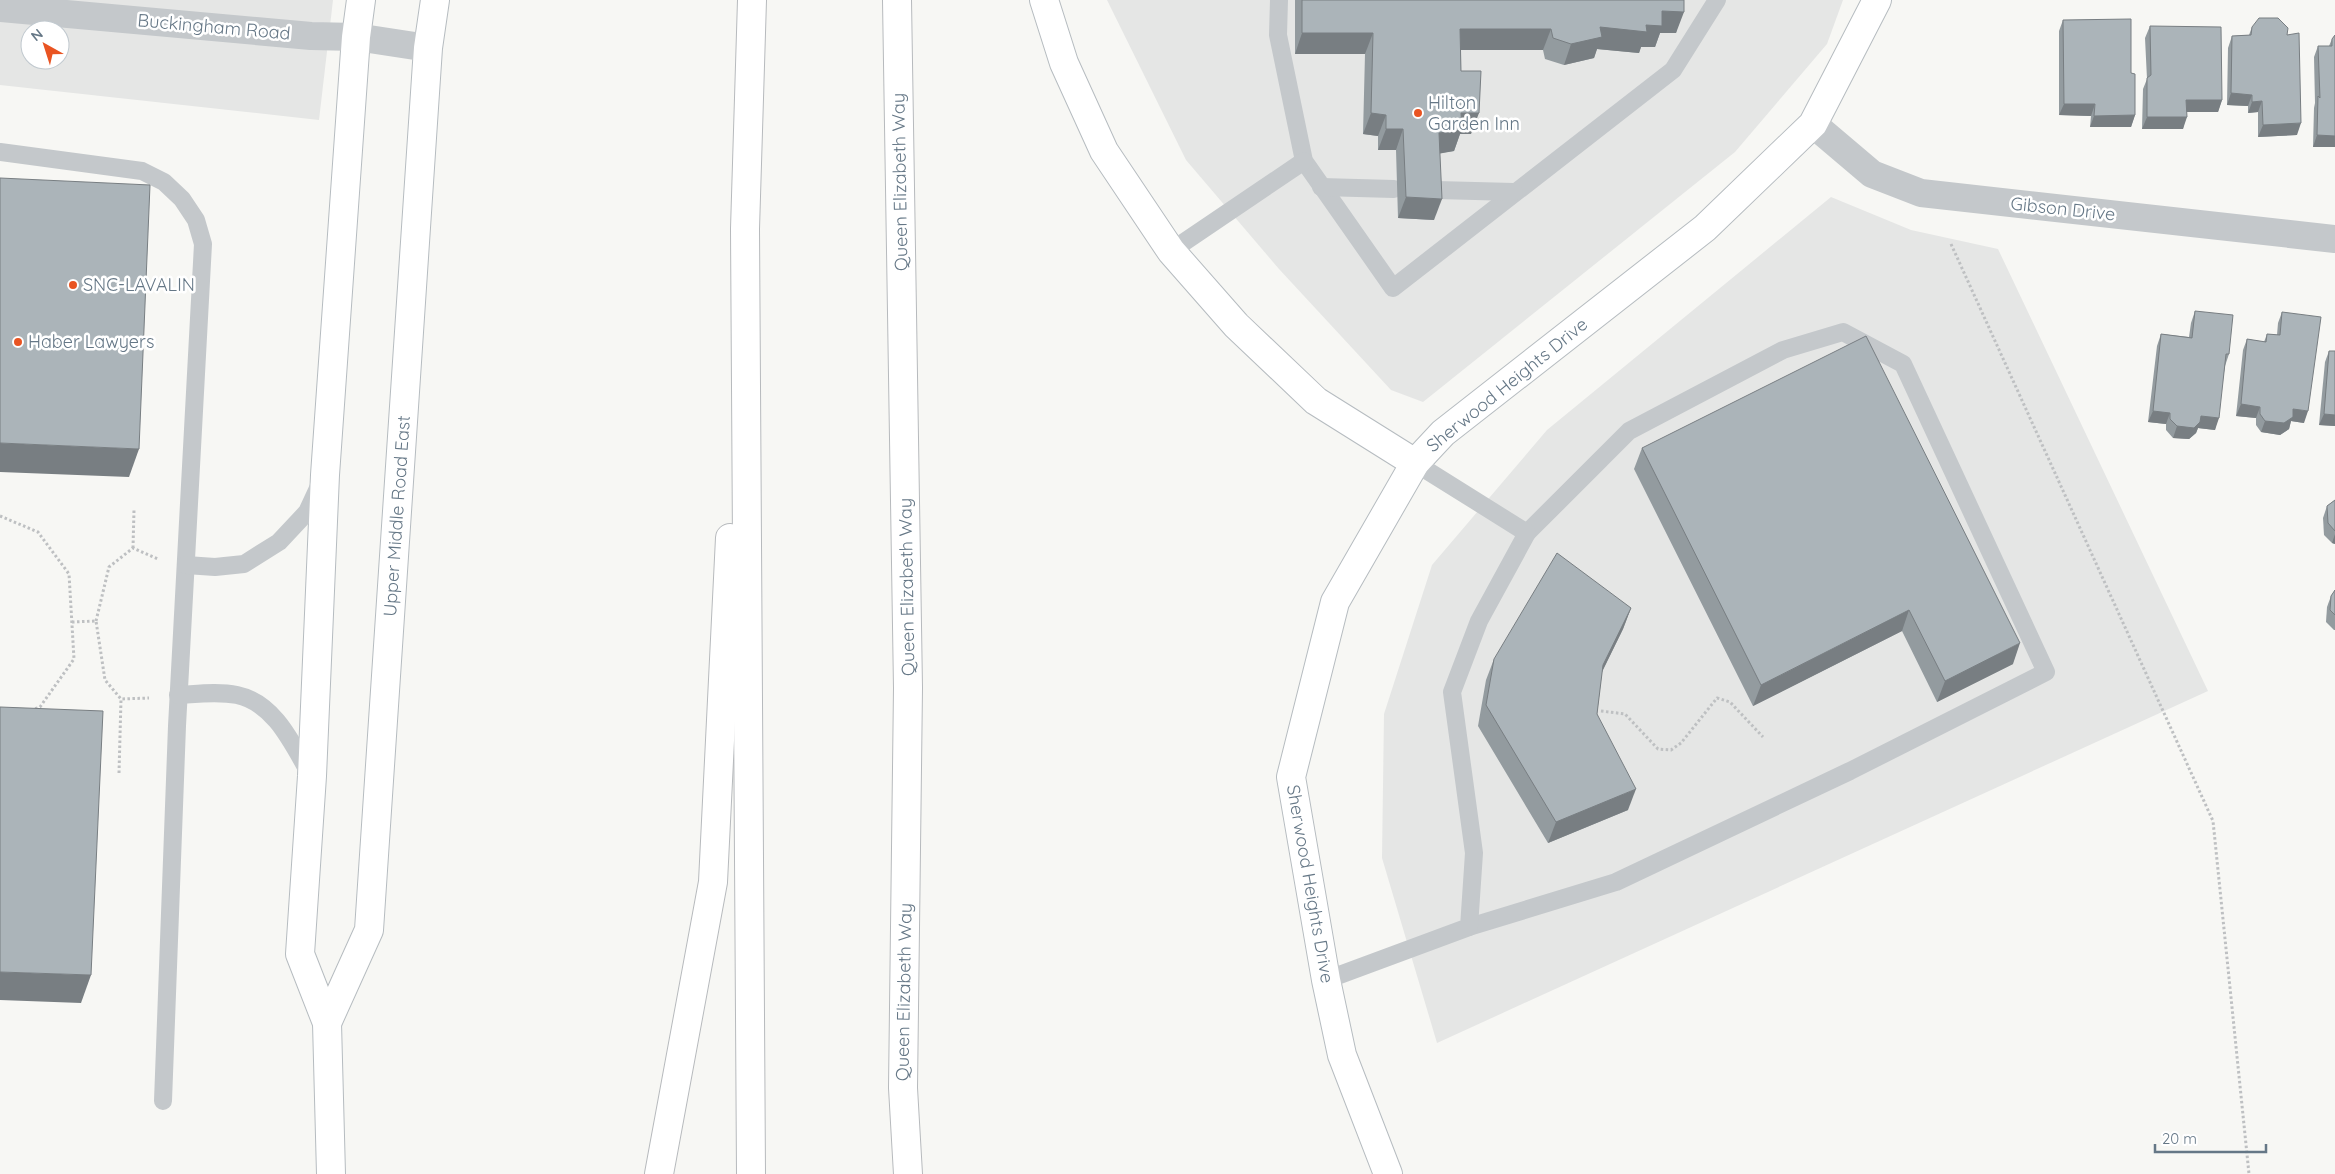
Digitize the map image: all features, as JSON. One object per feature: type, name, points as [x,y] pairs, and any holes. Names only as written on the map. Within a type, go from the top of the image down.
[{"type":"main road","name":"Upper Middle Road East","points":[[331,1174],[328,1023],[300,954],[312,776],[325,475],[356,37],[361,0]]},
{"type":"main road","name":"Upper Middle Road East","points":[[328,1023],[369,930],[428,48],[435,0]]},
{"type":"main road","points":[[659,1174],[713,882],[745,229],[752,0]]},
{"type":"main road","name":"Queen Elizabeth Way","points":[[897,0],[908,688],[903,1088],[908,1174]]},
{"type":"main road","points":[[1044,0],[1064,63],[1104,151],[1171,251],[1236,325],[1316,401],[1415,463]]},
{"type":"main road","name":"Sherwood Heights Drive","points":[[1388,1174],[1342,1055],[1326,980],[1291,777],[1335,602],[1415,463],[1443,433],[1706,228],[1813,124],[1877,0]]},
{"type":"main road","points":[[745,229],[751,1174]]},
{"type":"street","name":"Buckingham Road","points":[[0,8],[311,36],[356,37],[428,48]]},
{"type":"street","name":"Gibson Drive","points":[[1813,124],[1872,174],[1921,194],[2335,239]]},
{"type":"lane","points":[[1279,0],[1278,35],[1304,161],[1393,288],[1673,70],[1717,0]]},
{"type":"lane","points":[[0,152],[142,171],[164,182],[182,199],[196,220],[203,244],[178,695],[163,1101]]},
{"type":"lane","points":[[1171,251],[1304,161]]},
{"type":"lane","points":[[1321,186],[1394,189]]},
{"type":"lane","points":[[1436,190],[1514,192]]},
{"type":"lane","points":[[1326,980],[1469,927],[1616,882],[1850,772],[2046,672],[1903,364],[1843,332],[1783,350],[1629,431],[1527,533],[1479,621],[1452,692],[1474,854],[1469,927]]},
{"type":"lane","points":[[1415,463],[1527,533]]},
{"type":"lane","points":[[186,565],[215,568],[244,564],[279,542],[307,512],[325,475]]},
{"type":"lane","points":[[178,695],[237,695],[257,702],[273,716],[312,776]]},
{"type":"path","points":[[1951,244],[2213,821],[2249,1174]]},
{"type":"path","points":[[133,548],[134,510]]},
{"type":"path","points":[[0,516],[38,532],[69,574],[74,659],[40,707],[32,710]]},
{"type":"path","points":[[133,548],[159,560]]},
{"type":"path","points":[[119,773],[122,699],[106,680],[96,621],[109,567],[133,548]]},
{"type":"path","points":[[72,622],[96,621]]},
{"type":"path","points":[[122,699],[152,698]]},
{"type":"path","points":[[1601,711],[1625,714],[1658,749],[1671,750],[1681,743],[1717,698],[1730,702],[1763,737]]},
{"type":"shaded area","points":[[0,0],[333,0],[319,120],[0,85]]},
{"type":"shaded area","points":[[1107,0],[1843,0],[1827,44],[1735,152],[1423,402],[1391,390],[1279,269],[1186,160]]},
{"type":"shaded area","points":[[1831,197],[1911,230],[1998,249],[2208,691],[1437,1043],[1382,858],[1384,714],[1432,565],[1547,430]]},
{"type":"building","name":"Hilton Garden Inn","points":[[1302,0],[1684,0],[1684,12],[1662,11],[1662,26],[1646,25],[1647,32],[1600,27],[1602,37],[1571,44],[1553,38],[1551,29],[1460,29],[1461,71],[1481,71],[1479,113],[1461,113],[1462,130],[1439,133],[1442,199],[1406,197],[1403,129],[1386,129],[1386,115],[1371,113],[1373,33],[1302,33]]},
{"type":"building","points":[[2259,18],[2278,18],[2288,28],[2287,35],[2299,33],[2301,123],[2263,125],[2262,101],[2252,102],[2252,95],[2231,93],[2232,36],[2251,35],[2252,27]]},
{"type":"building","points":[[2131,19],[2131,73],[2135,74],[2135,115],[2094,116],[2095,104],[2064,104],[2063,20]]},
{"type":"building","points":[[2150,26],[2221,27],[2222,100],[2186,100],[2187,117],[2147,117],[2147,78],[2151,75]]},
{"type":"building","points":[[2335,35],[2335,136],[2317,135],[2318,96],[2320,98],[2318,46],[2332,46],[2332,39]]},
{"type":"building","points":[[0,178],[150,185],[139,449],[0,443]]},
{"type":"building","points":[[2195,311],[2233,315],[2229,354],[2226,354],[2219,418],[2201,416],[2200,422],[2194,428],[2177,426],[2170,419],[2170,413],[2153,411],[2161,334],[2192,338]]},
{"type":"building","points":[[2282,312],[2321,317],[2308,411],[2293,409],[2293,417],[2284,423],[2265,421],[2260,414],[2260,407],[2241,404],[2247,339],[2266,342],[2267,334],[2280,335]]},
{"type":"building","points":[[1866,336],[2020,643],[1945,681],[1909,610],[1761,685],[1642,448]]},
{"type":"building","points":[[2329,351],[2335,351],[2335,415],[2324,414]]},
{"type":"building","points":[[2335,500],[2335,531],[2328,523],[2327,506]]},
{"type":"building","points":[[1557,553],[1631,608],[1603,665],[1597,714],[1636,789],[1556,822],[1486,705],[1494,659]]},
{"type":"building","points":[[2335,590],[2335,615],[2330,610],[2331,596]]},
{"type":"building","points":[[0,707],[103,711],[91,975],[0,972]]},
{"type":"place","name":"Hilton Garden Inn","points":[[1418,113]]},
{"type":"place","name":"SNC-LAVALIN","points":[[73,285]]},
{"type":"place","name":"Haber Lawyers","points":[[18,342]]}]
